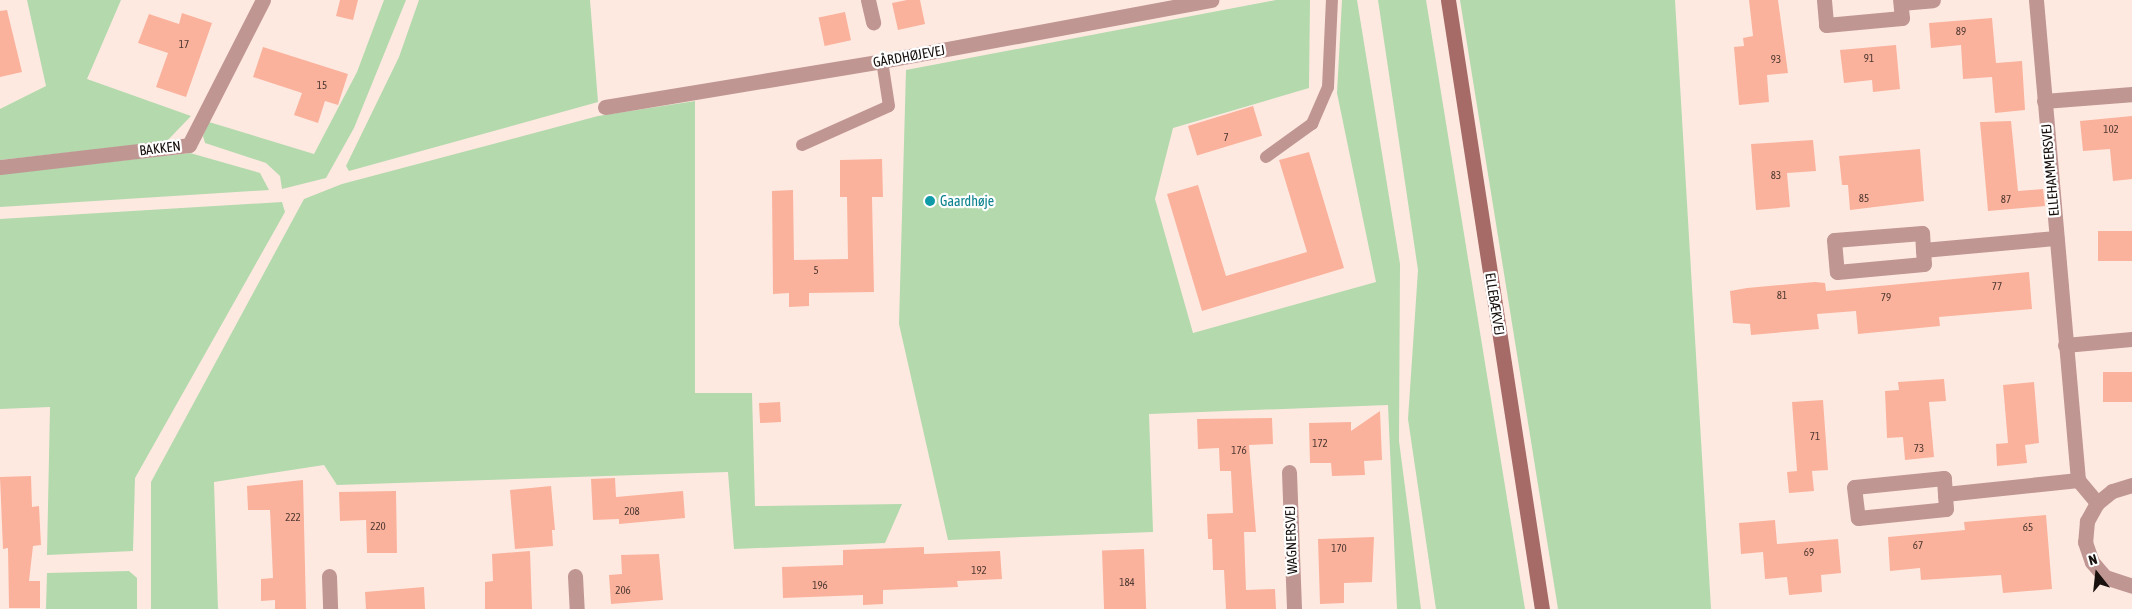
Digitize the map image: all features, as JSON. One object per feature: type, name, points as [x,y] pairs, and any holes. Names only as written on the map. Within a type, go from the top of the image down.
[{"type":"street","name":"BAKKEN","points":[[0,167],[189,145],[263,0]]},
{"type":"street","points":[[868,0],[873,22]]},
{"type":"street","name":"GÅRDHØJEVEJ","points":[[605,107],[882,61],[1211,0]]},
{"type":"street","name":"ELLEBÆKVEJ","points":[[1448,0],[1542,609]]},
{"type":"street","points":[[1824,0],[1826,25],[1902,18],[1900,2],[1932,0]]},
{"type":"street","name":"ELLEHAMMERSVEJ","points":[[2036,0],[2078,480]]},
{"type":"street","points":[[2044,101],[2132,94]]},
{"type":"street","points":[[1922,233],[1923,250],[1924,264],[1837,272],[1834,240],[1922,233]]},
{"type":"street","points":[[1923,250],[2056,238]]},
{"type":"street","points":[[2065,345],[2132,339]]},
{"type":"street","name":"WAGNERSVEJ","points":[[1289,472],[1294,609]]},
{"type":"street","points":[[1944,478],[1945,494],[1946,509],[1858,518],[1854,487],[1944,478]]},
{"type":"street","points":[[1945,494],[2078,480],[2096,503]]},
{"type":"street","points":[[2132,485],[2112,491],[2096,503],[2086,528],[2085,542],[2092,562],[2105,577],[2132,586]]},
{"type":"street","points":[[329,576],[330,609]]},
{"type":"street","points":[[575,576],[577,609]]},
{"type":"lane","points":[[1266,158],[1312,124],[1328,87],[1332,0]]},
{"type":"lane","points":[[802,145],[889,106],[882,61]]},
{"type":"green space","points":[[27,0],[121,0],[87,79],[191,116],[166,142],[0,160],[0,109],[46,86]]},
{"type":"green space","points":[[384,0],[406,0],[354,128],[326,178],[282,189],[280,176],[266,163],[205,143],[203,136],[209,122],[314,154],[357,72]]},
{"type":"green space","points":[[419,0],[590,0],[598,102],[349,171],[346,166],[399,57]]},
{"type":"green space","points":[[1276,0],[1310,0],[1309,88],[1173,128],[1155,199],[1193,333],[1376,282],[1337,93],[1342,0],[1357,0],[1400,264],[1399,441],[1421,609],[1397,609],[1388,405],[1149,414],[1153,532],[948,540],[899,324],[906,70]]},
{"type":"green space","points":[[1378,0],[1426,0],[1525,609],[1436,609],[1408,419],[1418,270]]},
{"type":"green space","points":[[1460,0],[1675,0],[1711,609],[1558,609]]},
{"type":"green space","points":[[695,101],[695,393],[752,393],[755,506],[902,504],[885,543],[734,549],[728,472],[337,485],[324,465],[214,482],[218,609],[151,609],[151,482],[304,199],[342,184],[598,116]]},
{"type":"green space","points":[[190,153],[260,173],[269,190],[0,207],[0,174]]},
{"type":"green space","points":[[282,202],[285,212],[135,478],[133,551],[47,555],[50,407],[0,409],[0,219]]},
{"type":"green space","points":[[129,571],[137,578],[137,609],[46,609],[47,573]]},
{"type":"building","points":[[340,0],[358,0],[353,20],[336,16]]},
{"type":"building","points":[[920,0],[925,24],[898,30],[892,3]]},
{"type":"building","points":[[1749,0],[1778,0],[1788,73],[1767,75],[1769,102],[1739,105],[1734,47],[1744,46],[1743,38],[1753,36]]},
{"type":"building","points":[[7,10],[22,72],[0,77],[0,11]]},
{"type":"building","points":[[845,12],[851,40],[825,46],[819,18]]},
{"type":"building","points":[[182,13],[212,23],[186,97],[156,87],[168,53],[138,43],[149,14],[179,24]]},
{"type":"building","points":[[1992,18],[1996,63],[2022,61],[2025,110],[1995,113],[1992,77],[1963,79],[1961,45],[1931,48],[1929,23]]},
{"type":"building","points":[[1896,45],[1900,89],[1873,92],[1872,80],[1844,83],[1840,50]]},
{"type":"building","points":[[263,47],[348,74],[338,105],[325,101],[318,123],[294,115],[302,93],[253,77]]},
{"type":"building","points":[[1253,106],[1262,136],[1197,156],[1188,126]]},
{"type":"building","points":[[2132,116],[2132,179],[2113,181],[2110,149],[2083,151],[2080,121]]},
{"type":"building","points":[[2011,121],[2018,191],[2043,189],[2045,206],[1988,211],[1980,122]]},
{"type":"building","points":[[1813,140],[1816,171],[1787,173],[1790,207],[1756,210],[1751,144]]},
{"type":"building","points":[[1920,149],[1924,201],[1850,210],[1848,185],[1842,185],[1839,156]]},
{"type":"building","points":[[1309,152],[1344,268],[1202,311],[1167,194],[1198,185],[1226,276],[1307,252],[1279,160]]},
{"type":"building","points":[[882,159],[883,197],[872,197],[874,292],[809,293],[809,306],[789,307],[789,293],[773,294],[772,191],[793,190],[794,260],[848,259],[847,197],[840,197],[840,160]]},
{"type":"building","points":[[2098,231],[2132,231],[2132,261],[2098,261]]},
{"type":"building","points":[[2029,272],[2032,309],[1939,317],[1940,326],[1858,334],[1856,311],[1817,314],[1819,329],[1751,335],[1750,324],[1733,323],[1730,291],[1747,288],[1815,282],[1825,283],[1826,291]]},
{"type":"building","points":[[2103,372],[2132,372],[2132,402],[2103,402]]},
{"type":"building","points":[[1944,379],[1946,401],[1929,402],[1934,457],[1905,460],[1903,437],[1887,438],[1885,391],[1899,390],[1898,382]]},
{"type":"building","points":[[2034,382],[2039,443],[2025,445],[2027,463],[1997,466],[1996,444],[2008,443],[2003,385]]},
{"type":"building","points":[[1823,400],[1828,470],[1812,471],[1814,491],[1789,493],[1787,472],[1797,471],[1792,402]]},
{"type":"building","points":[[780,402],[781,422],[760,423],[759,403]]},
{"type":"building","points":[[1380,411],[1382,460],[1364,461],[1365,475],[1332,476],[1331,463],[1310,463],[1309,423],[1351,422],[1351,431]]},
{"type":"building","points":[[1272,418],[1273,444],[1249,445],[1256,532],[1244,532],[1246,590],[1275,589],[1276,609],[1226,609],[1224,570],[1213,570],[1212,539],[1208,539],[1207,514],[1233,513],[1231,471],[1220,471],[1219,448],[1198,449],[1197,419]]},
{"type":"building","points":[[31,476],[32,507],[39,506],[41,545],[33,546],[29,581],[40,581],[40,608],[9,608],[8,548],[3,549],[0,477]]},
{"type":"building","points":[[615,478],[616,497],[683,491],[685,518],[619,524],[619,519],[593,520],[591,479]]},
{"type":"building","points":[[303,480],[306,609],[275,609],[275,600],[261,601],[261,579],[273,578],[270,510],[248,510],[247,486]]},
{"type":"building","points":[[551,486],[555,530],[552,530],[553,546],[515,549],[510,490]]},
{"type":"building","points":[[396,491],[397,553],[367,553],[366,520],[340,521],[339,492]]},
{"type":"building","points":[[2046,515],[2052,589],[2003,593],[2001,575],[1921,580],[1920,568],[1890,571],[1888,537],[1965,530],[1964,522]]},
{"type":"building","points":[[1775,520],[1777,544],[1838,539],[1841,573],[1821,575],[1822,592],[1789,595],[1787,577],[1765,579],[1763,552],[1741,554],[1739,523]]},
{"type":"building","points":[[1374,537],[1372,582],[1344,583],[1344,603],[1320,604],[1318,539]]},
{"type":"building","points":[[924,547],[924,554],[1000,551],[1002,579],[957,581],[958,587],[883,590],[883,604],[863,605],[863,595],[783,598],[782,567],[843,565],[843,550]]},
{"type":"building","points":[[1144,549],[1146,609],[1104,609],[1102,550]]},
{"type":"building","points":[[530,551],[532,609],[485,609],[485,582],[493,581],[492,554]]},
{"type":"building","points":[[659,554],[663,600],[611,604],[609,575],[622,574],[621,555]]},
{"type":"building","points":[[424,587],[425,609],[366,609],[365,592]]},
{"type":"place","name":"Gaardhøje","points":[[930,201]]}]
